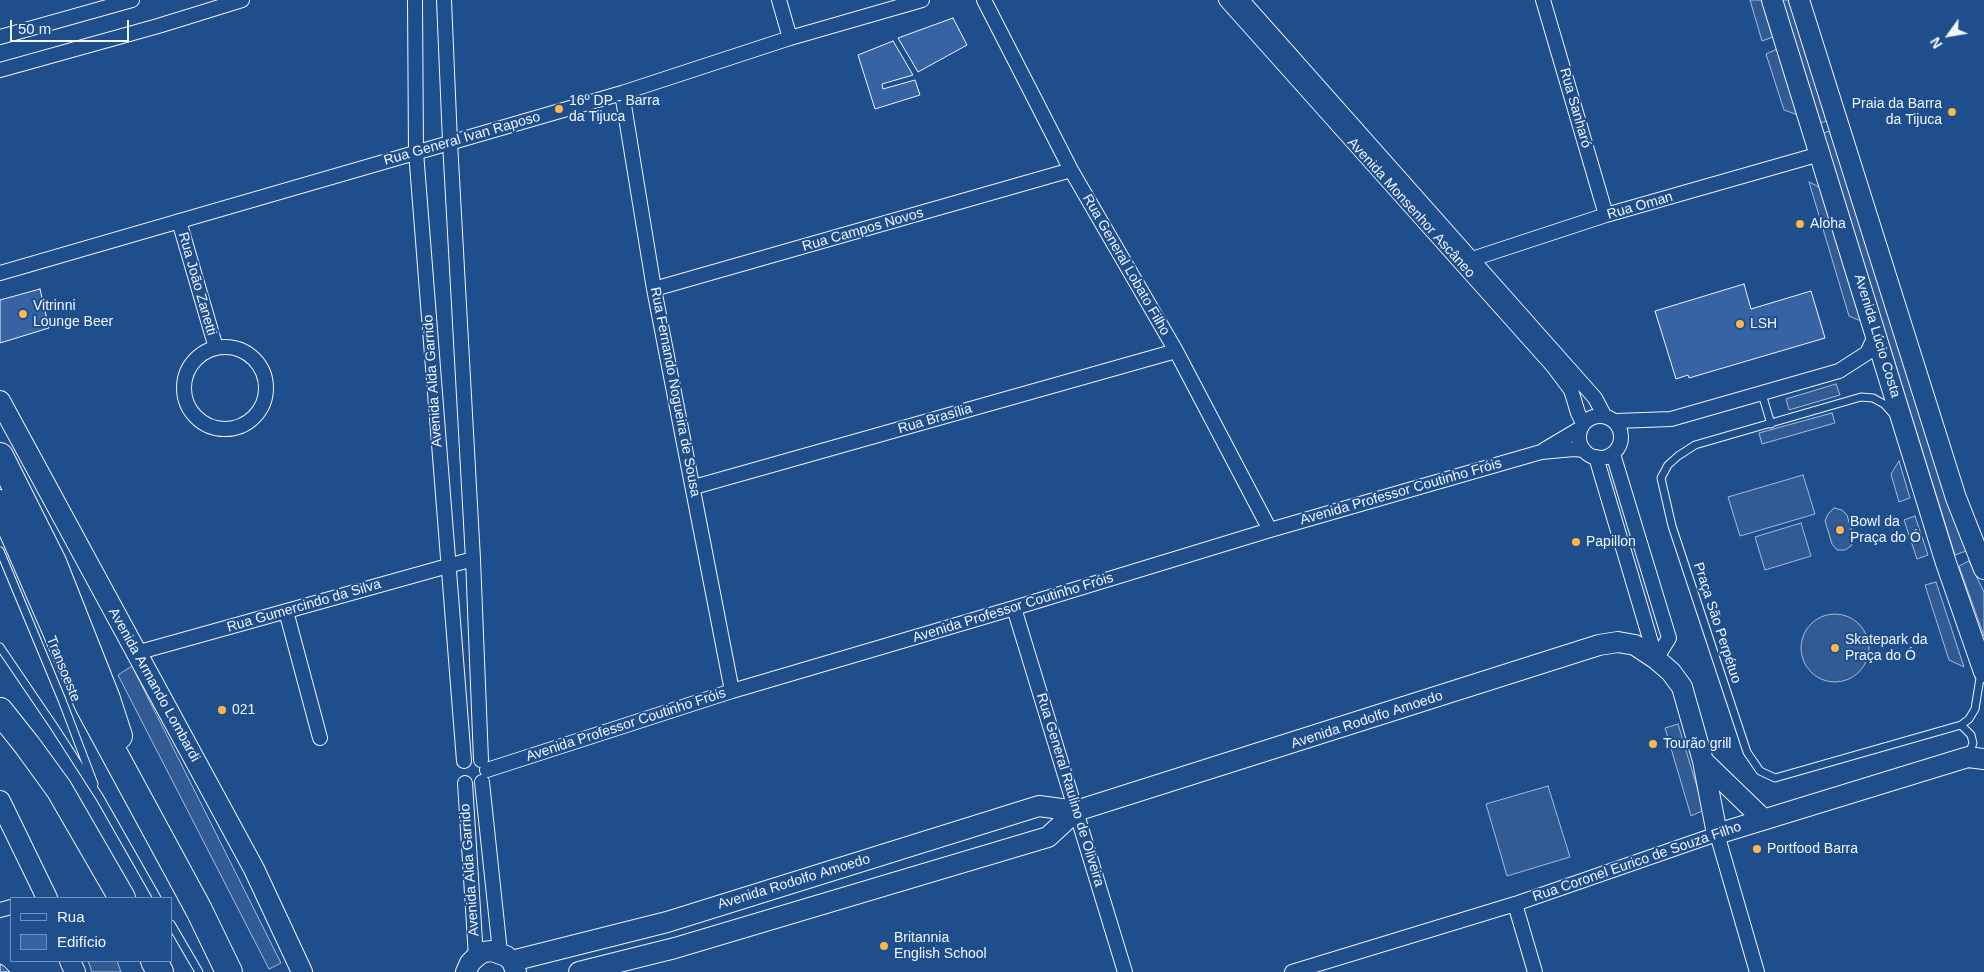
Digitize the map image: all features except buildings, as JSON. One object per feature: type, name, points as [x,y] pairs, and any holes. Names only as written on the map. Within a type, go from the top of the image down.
[{"type":"highway","points":[[0,456],[53,562],[107,699],[140,798]]},
{"type":"highway","points":[[0,503],[88,705],[140,798],[199,910],[229,972]]},
{"type":"highway","points":[[0,711],[59,789],[121,897]]},
{"type":"highway","points":[[0,736],[90,841]]},
{"type":"street","points":[[0,36],[132,0]]},
{"type":"street","points":[[0,70],[158,26],[242,0]]},
{"type":"street","name":"Avenida Alda Garrido","points":[[415,0],[416,152],[447,566],[464,761]]},
{"type":"street","name":"Avenida Alda Garrido","points":[[444,0],[484,771],[509,962]]},
{"type":"street","points":[[779,0],[790,38]]},
{"type":"street","name":"Rua General Ivan Raposo","points":[[0,273],[622,93],[790,38],[922,0]]},
{"type":"street","name":"Rua General Lobato Filho","points":[[984,0],[1072,170],[1176,351],[1270,530]]},
{"type":"street","name":"Avenida Monsenhor Ascâneo","points":[[1226,0],[1595,398],[1610,418]]},
{"type":"street","name":"Avenida Monsenhor Ascâneo","points":[[1242,0],[1467,261],[1564,379],[1571,390],[1582,426]]},
{"type":"street","name":"Rua Sanharó","points":[[1544,0],[1606,215]]},
{"type":"street","name":"Avenida Lúcio Costa","points":[[1772,0],[1946,563],[1983,669]]},
{"type":"street","name":"Avenida Lúcio Costa","points":[[1799,0],[1956,498],[1984,569]]},
{"type":"street","name":"Rua Fernando Nogueira de Sousa","points":[[622,93],[654,289],[694,487],[732,691]]},
{"type":"street","name":"Rua Oman","points":[[1467,261],[1606,215],[1820,154]]},
{"type":"street","name":"Rua Campos Novos","points":[[654,289],[1072,170]]},
{"type":"street","name":"Rua João Zanetti","points":[[179,220],[216,348]]},
{"type":"street","points":[[1610,418],[1620,427],[1621,442],[1614,454],[1596,458],[1584,450],[1579,439],[1582,426],[1592,417],[1671,419],[1762,394],[1839,371],[1868,353],[1876,334]]},
{"type":"street","name":"Rua João Zanetti","points":[[216,348],[231,348],[245,353],[257,363],[264,376],[266,391],[262,406],[253,418],[241,426],[226,429],[211,427],[198,419],[188,407],[184,393],[185,378],[191,364],[202,354],[216,348]]},
{"type":"street","name":"Rua Brasília","points":[[694,487],[1176,351]]},
{"type":"street","name":"Avenida Armando Lombardi","points":[[0,401],[254,869],[302,972]]},
{"type":"street","name":"Avenida Professor Coutinho Fróis","points":[[1541,452],[1582,426]]},
{"type":"street","name":"Avenida Professor Coutinho Fróis","points":[[484,771],[732,691],[1270,530],[1541,452],[1574,448],[1584,450]]},
{"type":"street","points":[[1614,454],[1669,638],[1656,658]]},
{"type":"street","points":[[1596,458],[1656,658]]},
{"type":"street","name":"Rua Gumercindo da Silva","points":[[136,653],[473,560]]},
{"type":"street","name":"Rua General Raulino de Oliveira","points":[[1014,608],[1126,972]]},
{"type":"street","points":[[286,611],[320,738]]},
{"type":"street","name":"Avenida Rodolfo Amoedo","points":[[582,972],[675,948],[1048,837],[1076,812],[1599,645],[1618,642],[1635,645],[1656,658],[1671,672],[1682,687],[1703,761]]},
{"type":"street","points":[[469,758],[484,771],[471,785],[465,783],[459,772],[460,766],[469,758]]},
{"type":"street","name":"Rua Coronel Eurico de Souza Filho","points":[[1292,972],[1515,904],[1763,819],[1976,758]]},
{"type":"street","points":[[1703,761],[1763,819]]},
{"type":"street","points":[[1703,761],[1717,834],[1757,972]]},
{"type":"street","name":"Avenida Alda Garrido","points":[[465,783],[471,964]]},
{"type":"street","points":[[0,801],[44,897]]},
{"type":"street","name":"Avenida Rodolfo Amoedo","points":[[471,964],[492,951],[509,962],[667,922],[1039,806],[1076,812]]},
{"type":"street","points":[[1515,904],[1535,972]]},
{"type":"street","points":[[667,922],[675,948]]},
{"type":"lane","points":[[1762,394],[1771,424]]},
{"type":"lane","name":"Praça São Perpétuo","points":[[1904,425],[1884,404],[1873,398],[1861,397],[1695,445],[1668,465],[1662,478],[1672,526],[1747,752],[1760,771],[1775,778],[1961,725]]},
{"type":"lane","name":"Transoeste","points":[[0,551],[62,700],[100,798]]},
{"type":"lane","name":"Transoeste","points":[[0,647],[100,798],[156,897]]},
{"type":"lane","points":[[1976,758],[1973,743],[1967,729],[1961,725],[1975,709],[1983,669]]},
{"type":"lane","points":[[172,926],[199,972]]},
{"type":"shaded area","points":[[1750,0],[1762,0],[1773,37],[1762,41]]},
{"type":"shaded area","points":[[1782,0],[1789,0],[1827,121],[1820,123]]},
{"type":"shaded area","points":[[1777,49],[1798,115],[1784,110],[1766,54]]},
{"type":"shaded area","points":[[1830,131],[1948,503],[1966,551],[1955,555],[1823,133]]},
{"type":"shaded area","points":[[1809,182],[1821,188],[1861,321],[1849,316]]},
{"type":"shaded area","points":[[1836,384],[1840,395],[1789,410],[1786,399]]},
{"type":"shaded area","points":[[1832,413],[1835,423],[1762,444],[1759,433]]},
{"type":"shaded area","points":[[1899,461],[1910,498],[1899,502],[1891,474]]},
{"type":"shaded area","points":[[1803,475],[1815,514],[1740,536],[1728,497]]},
{"type":"shaded area","name":"Bowl da Praça do Ó","points":[[1834,508],[1842,510],[1847,515],[1854,539],[1851,546],[1845,550],[1837,550],[1832,544],[1825,521],[1828,514]]},
{"type":"shaded area","points":[[1915,516],[1928,555],[1917,559],[1904,520]]},
{"type":"shaded area","points":[[1801,523],[1811,556],[1765,570],[1755,537]]},
{"type":"shaded area","points":[[1969,561],[1984,592],[1984,636],[1959,566]]},
{"type":"shaded area","points":[[1936,582],[1964,667],[1949,660],[1925,585]]},
{"type":"shaded area","name":"Skatepark da Praça do Ó","points":[[1835,614],[1848,617],[1859,624],[1866,635],[1869,648],[1866,661],[1859,672],[1848,679],[1835,682],[1822,679],[1811,672],[1804,661],[1801,648],[1804,635],[1811,624],[1822,617]]},
{"type":"shaded area","points":[[132,666],[281,963],[269,969],[118,675]]},
{"type":"shaded area","points":[[1678,724],[1704,810],[1691,816],[1665,728]]},
{"type":"shaded area","points":[[1548,786],[1570,857],[1507,876],[1486,804]]},
{"type":"shaded area","points":[[88,962],[117,962],[121,972],[92,972]]},
{"type":"place","name":"16º DP - Barra da Tijuca","points":[[559,109]]},
{"type":"place","name":"Praia da Barra da Tijuca","points":[[1952,112]]},
{"type":"place","name":"Aloha","points":[[1800,224]]},
{"type":"place","name":"Vitrinni Lounge Beer","points":[[23,314]]},
{"type":"place","name":"LSH","points":[[1740,324]]},
{"type":"place","name":"Bowl da Praça do Ó","points":[[1840,530]]},
{"type":"place","name":"Papillon","points":[[1576,542]]},
{"type":"place","name":"Skatepark da Praça do Ó","points":[[1835,648]]},
{"type":"place","name":"021","points":[[222,710]]},
{"type":"place","name":"Tourão grill","points":[[1653,744]]},
{"type":"place","name":"Portfood Barra","points":[[1757,849]]},
{"type":"place","name":"Britannia English School","points":[[884,946]]}]
